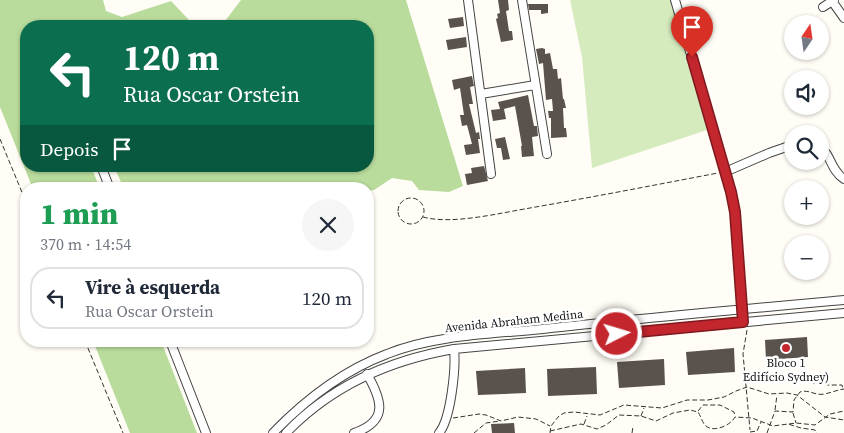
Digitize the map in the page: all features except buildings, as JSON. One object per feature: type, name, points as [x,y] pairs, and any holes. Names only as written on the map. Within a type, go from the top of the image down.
[{"type":"street","points":[[468,0],[491,174]]},
{"type":"street","points":[[522,0],[547,154]]},
{"type":"street","points":[[675,0],[726,172],[735,212],[743,327]]},
{"type":"street","points":[[824,7],[833,1],[844,18]]},
{"type":"street","points":[[481,94],[535,85]]},
{"type":"street","points":[[726,172],[784,148]]},
{"type":"street","points":[[829,160],[835,172],[844,179]]},
{"type":"street","name":"Avenida Abraham Medina","points":[[273,433],[302,404],[351,370],[388,353],[426,342],[844,300]]},
{"type":"street","name":"Avenida Abraham Medina","points":[[286,433],[302,417],[325,399],[367,374],[398,361],[454,349],[525,342],[743,327],[844,313]]},
{"type":"street","points":[[524,331],[521,336],[525,342]]},
{"type":"street","points":[[509,333],[513,339],[509,344]]},
{"type":"street","points":[[172,347],[206,433]]},
{"type":"street","points":[[439,433],[447,419],[455,365],[454,349]]},
{"type":"street","points":[[354,433],[374,421],[380,408],[378,395],[367,374]]},
{"type":"path","points":[[0,140],[20,188]]},
{"type":"path","points":[[423,217],[437,220],[491,215],[726,172]]},
{"type":"path","points":[[407,199],[417,200],[424,207],[423,217],[416,224],[406,223],[399,216],[400,206],[407,199]]},
{"type":"path","points":[[743,327],[743,354],[750,432],[757,430],[761,422]]},
{"type":"path","points":[[87,347],[123,433]]},
{"type":"path","points":[[796,423],[793,403],[797,395],[803,390],[825,394],[834,390],[844,390],[842,385],[813,383],[811,380]]},
{"type":"path","points":[[735,417],[729,424],[712,429],[704,424],[698,412],[690,410],[673,413],[656,420],[641,416],[619,415],[597,429],[584,424],[578,424],[550,432],[551,426],[559,416],[564,414],[579,412],[600,414],[624,405],[662,408],[687,400],[724,398],[736,391],[747,388],[764,393],[777,394],[787,392],[797,395],[825,417],[844,420]]},
{"type":"path","points":[[767,433],[775,411],[777,394]]},
{"type":"path","points":[[708,400],[708,405]]},
{"type":"path","points":[[698,412],[702,406],[720,405],[734,412],[735,417]]},
{"type":"path","points":[[641,416],[644,407]]},
{"type":"path","points":[[775,411],[793,412]]},
{"type":"path","points":[[735,417],[752,418],[778,427],[796,423],[815,425],[830,414],[844,411]]},
{"type":"path","points":[[447,419],[479,414],[501,421]]},
{"type":"path","points":[[584,424],[587,414]]},
{"type":"path","points":[[474,433],[486,423],[518,417],[536,419],[551,426]]},
{"type":"path","points":[[788,424],[815,430],[817,433]]},
{"type":"path","points":[[632,433],[634,427]]},
{"type":"path","points":[[597,429],[598,433]]},
{"type":"green space","points":[[0,0],[103,0],[106,11],[122,17],[171,1],[189,20],[20,20],[20,157],[0,107]]},
{"type":"green space","points":[[241,0],[406,0],[463,186],[449,192],[419,190],[412,181],[392,178],[374,190],[374,182],[121,182],[117,172],[374,172],[374,20],[226,20]]},
{"type":"green space","points":[[570,0],[670,0],[707,130],[592,168],[582,57]]},
{"type":"green space","points":[[26,172],[93,172],[97,182],[30,182]]},
{"type":"green space","points":[[95,347],[163,347],[197,433],[130,433]]},
{"type":"place","name":"Bloco 1 Edifício Sydney)","points":[[786,348]]},
{"type":"route","points":[[617,334],[743,322],[735,212],[720,152],[692,57]]}]
